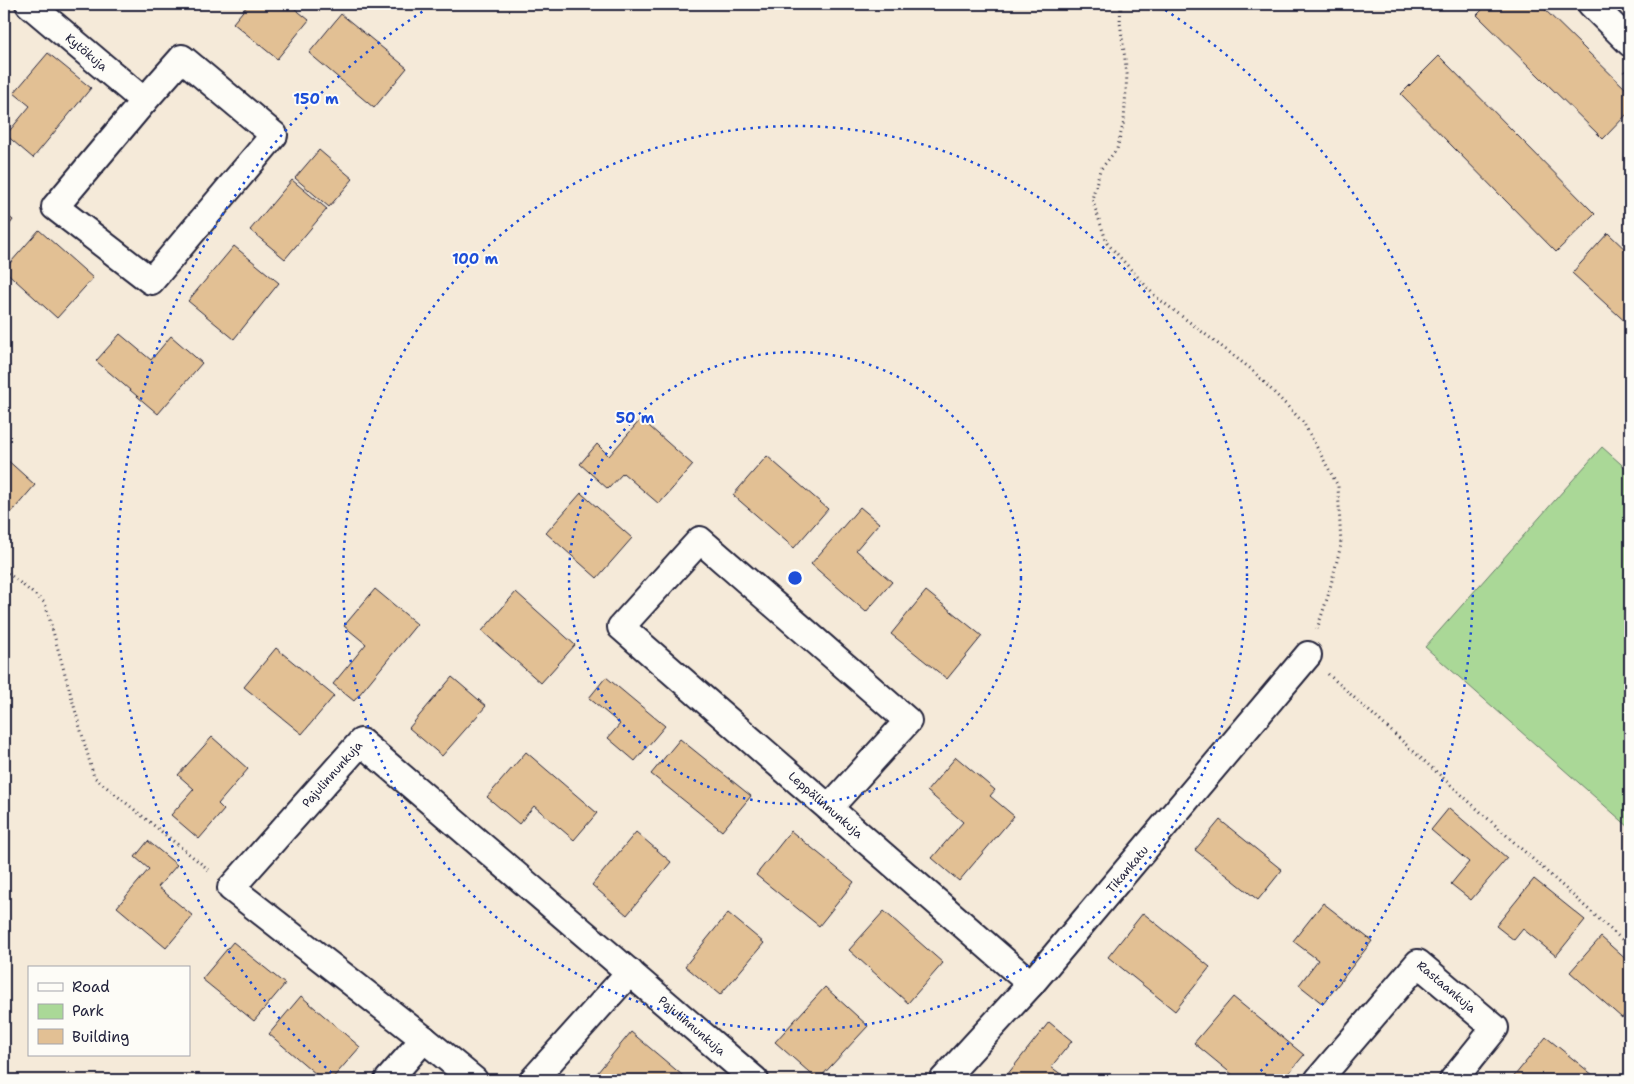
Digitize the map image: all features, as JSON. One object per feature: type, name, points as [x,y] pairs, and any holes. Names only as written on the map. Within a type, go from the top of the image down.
[{"type":"street","name":"Kytökuja","points":[[31,4],[144,101]]},
{"type":"street","points":[[1591,4],[1630,43]]},
{"type":"street","points":[[182,58],[274,135],[151,281],[55,207],[144,101],[182,58]]},
{"type":"street","name":"Leppälinnunkuja","points":[[829,808],[908,721],[700,540],[621,627],[1031,984]]},
{"type":"street","name":"Tikankatu","points":[[944,1080],[1031,984],[1308,655]]},
{"type":"street","name":"Pajulinnunkuja","points":[[231,888],[361,742],[755,1080]]},
{"type":"street","points":[[231,888],[474,1080]]},
{"type":"street","name":"Rastaankuja","points":[[1318,1080],[1418,963],[1495,1028],[1453,1080]]},
{"type":"street","points":[[533,1080],[630,972]]},
{"type":"street","points":[[388,1080],[424,1039]]},
{"type":"path","points":[[1121,4],[1120,22],[1127,74],[1124,121],[1117,149],[1100,170],[1092,199],[1107,243],[1155,296],[1251,369],[1302,422],[1338,486],[1341,546],[1328,596],[1308,655],[1630,947]]},
{"type":"path","points":[[4,570],[45,603],[94,777],[231,888]]},
{"type":"green space","points":[[1602,447],[1630,472],[1630,828],[1425,647]]},
{"type":"building","points":[[244,4],[289,4],[309,20],[277,59],[233,23],[247,6]]},
{"type":"building","points":[[1488,4],[1539,4],[1630,93],[1630,111],[1603,139],[1477,15]]},
{"type":"building","points":[[341,14],[407,68],[374,108],[309,53]]},
{"type":"building","points":[[48,53],[91,88],[33,158],[6,135],[30,106],[14,93]]},
{"type":"building","points":[[1439,56],[1595,214],[1556,252],[1401,94]]},
{"type":"building","points":[[319,150],[353,179],[329,207],[295,178]]},
{"type":"building","points":[[292,180],[327,209],[285,259],[250,230]]},
{"type":"building","points":[[4,213],[13,220],[4,232]]},
{"type":"building","points":[[39,230],[93,278],[57,318],[4,270]]},
{"type":"building","points":[[1608,233],[1630,254],[1630,326],[1572,273]]},
{"type":"building","points":[[234,246],[279,283],[234,339],[188,301]]},
{"type":"building","points":[[120,334],[151,360],[171,336],[202,363],[158,414],[96,361]]},
{"type":"building","points":[[641,419],[693,465],[659,504],[623,473],[608,489],[580,464],[597,444],[609,456]]},
{"type":"building","points":[[767,456],[828,509],[794,548],[733,495]]},
{"type":"building","points":[[4,457],[35,485],[4,521]]},
{"type":"building","points":[[581,493],[632,538],[597,578],[546,533]]},
{"type":"building","points":[[860,507],[879,523],[856,550],[892,582],[866,612],[811,564]]},
{"type":"building","points":[[375,589],[417,624],[354,701],[333,684],[366,644],[344,626]]},
{"type":"building","points":[[926,591],[982,636],[947,679],[891,634]]},
{"type":"building","points":[[516,592],[575,645],[541,683],[482,631]]},
{"type":"building","points":[[276,648],[334,696],[302,734],[244,687]]},
{"type":"building","points":[[452,677],[486,706],[442,756],[409,728]]},
{"type":"building","points":[[606,677],[665,726],[635,761],[608,738],[620,724],[589,698]]},
{"type":"building","points":[[212,737],[248,769],[218,804],[224,810],[199,839],[171,815],[194,789],[178,775]]},
{"type":"building","points":[[680,739],[751,796],[722,831],[651,774]]},
{"type":"building","points":[[526,752],[597,813],[574,840],[534,806],[519,824],[487,797]]},
{"type":"building","points":[[956,757],[995,790],[990,796],[1014,816],[959,881],[932,858],[963,822],[927,791]]},
{"type":"building","points":[[1449,808],[1507,858],[1471,900],[1451,884],[1469,862],[1431,830]]},
{"type":"building","points":[[1220,820],[1282,870],[1258,900],[1195,850]]},
{"type":"building","points":[[791,831],[854,882],[819,926],[756,875]]},
{"type":"building","points":[[636,832],[671,862],[627,915],[592,885]]},
{"type":"building","points":[[148,841],[177,865],[158,887],[193,916],[166,948],[117,907],[149,869],[135,857]]},
{"type":"building","points":[[1534,879],[1585,920],[1556,956],[1523,929],[1514,940],[1496,926]]},
{"type":"building","points":[[1323,903],[1372,941],[1323,1004],[1299,985],[1318,960],[1293,941]]},
{"type":"building","points":[[884,911],[943,963],[908,1003],[849,950]]},
{"type":"building","points":[[728,913],[764,943],[720,995],[685,966]]},
{"type":"building","points":[[1143,913],[1210,967],[1175,1011],[1108,957]]},
{"type":"building","points":[[1601,937],[1630,963],[1630,1008],[1622,1018],[1570,972]]},
{"type":"building","points":[[233,942],[285,984],[254,1021],[202,979]]},
{"type":"building","points":[[825,987],[868,1026],[818,1080],[775,1042]]},
{"type":"building","points":[[301,996],[360,1047],[331,1080],[323,1080],[269,1034]]},
{"type":"building","points":[[1233,997],[1304,1055],[1283,1080],[1239,1080],[1194,1043]]},
{"type":"building","points":[[1049,1022],[1072,1041],[1051,1067],[1069,1080],[1003,1080]]},
{"type":"building","points":[[631,1032],[688,1080],[596,1080],[593,1078]]},
{"type":"building","points":[[1546,1037],[1599,1080],[1511,1080]]}]
